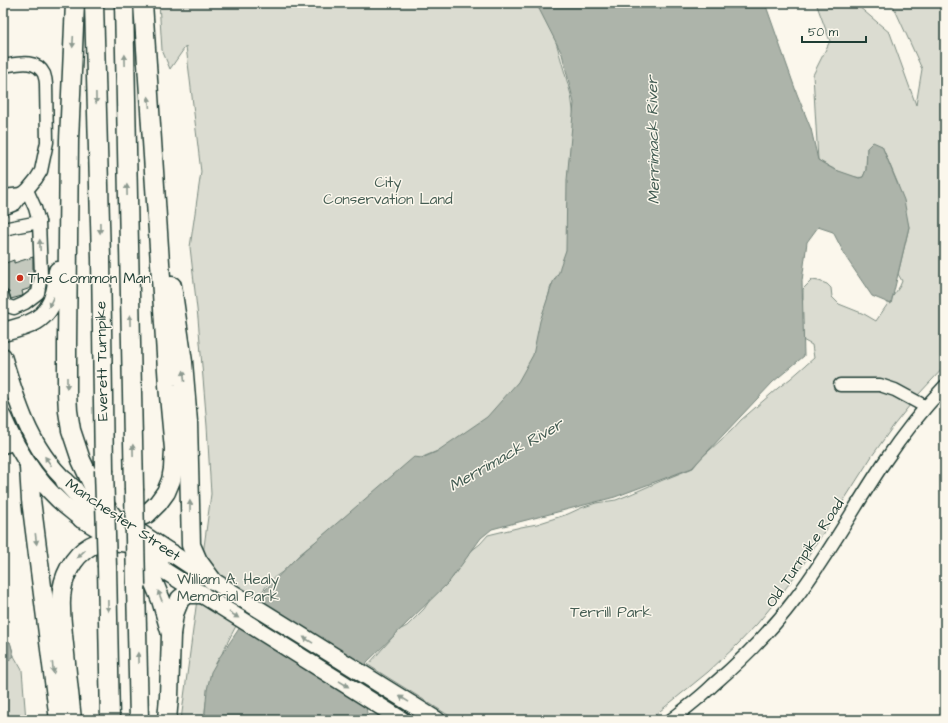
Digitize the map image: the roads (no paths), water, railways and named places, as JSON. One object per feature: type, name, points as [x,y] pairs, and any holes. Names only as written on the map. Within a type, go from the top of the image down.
[{"type":"highway","points":[[75,3],[69,140],[67,344],[68,412],[71,430],[81,460],[93,486],[130,546],[148,569],[156,586],[171,634]]},
{"type":"highway","name":"Everett Turnpike","points":[[94,3],[110,720]]},
{"type":"highway","name":"Everett Turnpike","points":[[124,3],[139,720]]},
{"type":"highway","points":[[82,519],[113,519],[142,516],[147,514],[166,492],[171,480],[173,469],[174,449],[143,3]]},
{"type":"highway","points":[[152,141],[183,362],[188,422],[191,545],[198,561],[212,580]]},
{"type":"highway","points":[[3,332],[31,324],[47,311],[52,302],[55,292],[69,167]]},
{"type":"highway","points":[[29,467],[32,508],[59,720]]},
{"type":"highway","points":[[65,481],[92,510],[113,519]]},
{"type":"highway","points":[[72,720],[61,608],[62,590],[66,575],[73,561],[82,552],[97,542],[107,541],[130,546],[149,546],[171,553]]},
{"type":"highway","points":[[130,546],[161,568]]},
{"type":"highway","points":[[167,720],[171,634],[174,614],[180,599],[184,596],[189,594],[201,594]]},
{"type":"main road","name":"Manchester Street","points":[[3,356],[14,395],[28,430],[52,466],[65,481]]},
{"type":"main road","name":"Manchester Street","points":[[8,434],[29,467],[43,485],[59,500],[93,527],[130,546]]},
{"type":"main road","name":"Manchester Street","points":[[113,519],[171,553],[437,720]]},
{"type":"main road","name":"Manchester Street","points":[[161,568],[402,720]]},
{"type":"street","points":[[3,66],[24,62],[39,68],[44,74],[46,84],[47,142],[41,171],[36,179],[15,204],[3,209]]},
{"type":"street","points":[[3,196],[24,192]]},
{"type":"street","points":[[3,297],[5,305],[14,308],[25,303],[38,293],[41,274],[39,222],[35,208],[24,192]]},
{"type":"street","points":[[3,229],[39,222]]},
{"type":"street","points":[[840,386],[880,385],[907,396],[926,407]]},
{"type":"street","name":"Old Turnpike Road","points":[[671,720],[713,686],[757,644],[783,614],[819,565],[883,464],[926,407],[945,386]]},
{"type":"water","name":"Merrimack River","points":[[536,3],[765,3],[811,129],[818,160],[833,169],[859,178],[863,177],[866,170],[867,148],[873,142],[882,146],[904,200],[909,227],[891,304],[872,296],[847,259],[833,232],[818,227],[807,242],[802,281],[804,356],[773,382],[692,468],[615,497],[492,529],[481,538],[449,582],[367,662],[362,678],[368,720],[207,720],[205,713],[207,690],[211,672],[265,590],[294,560],[414,457],[422,458],[436,452],[487,417],[518,382],[533,355],[540,321],[553,282],[559,272],[566,250],[567,180],[574,103],[562,54]]},
{"type":"water","points":[[3,641],[10,642],[14,656],[3,665]]},
{"type":"place","name":"The Common Man","points":[[20,278]]},
{"type":"park label","name":"City Conservation Land","points":[[388,190]]},
{"type":"park label","name":"William A. Healy Memorial Park","points":[[228,588]]},
{"type":"park label","name":"Terrill Park","points":[[611,612]]}]
